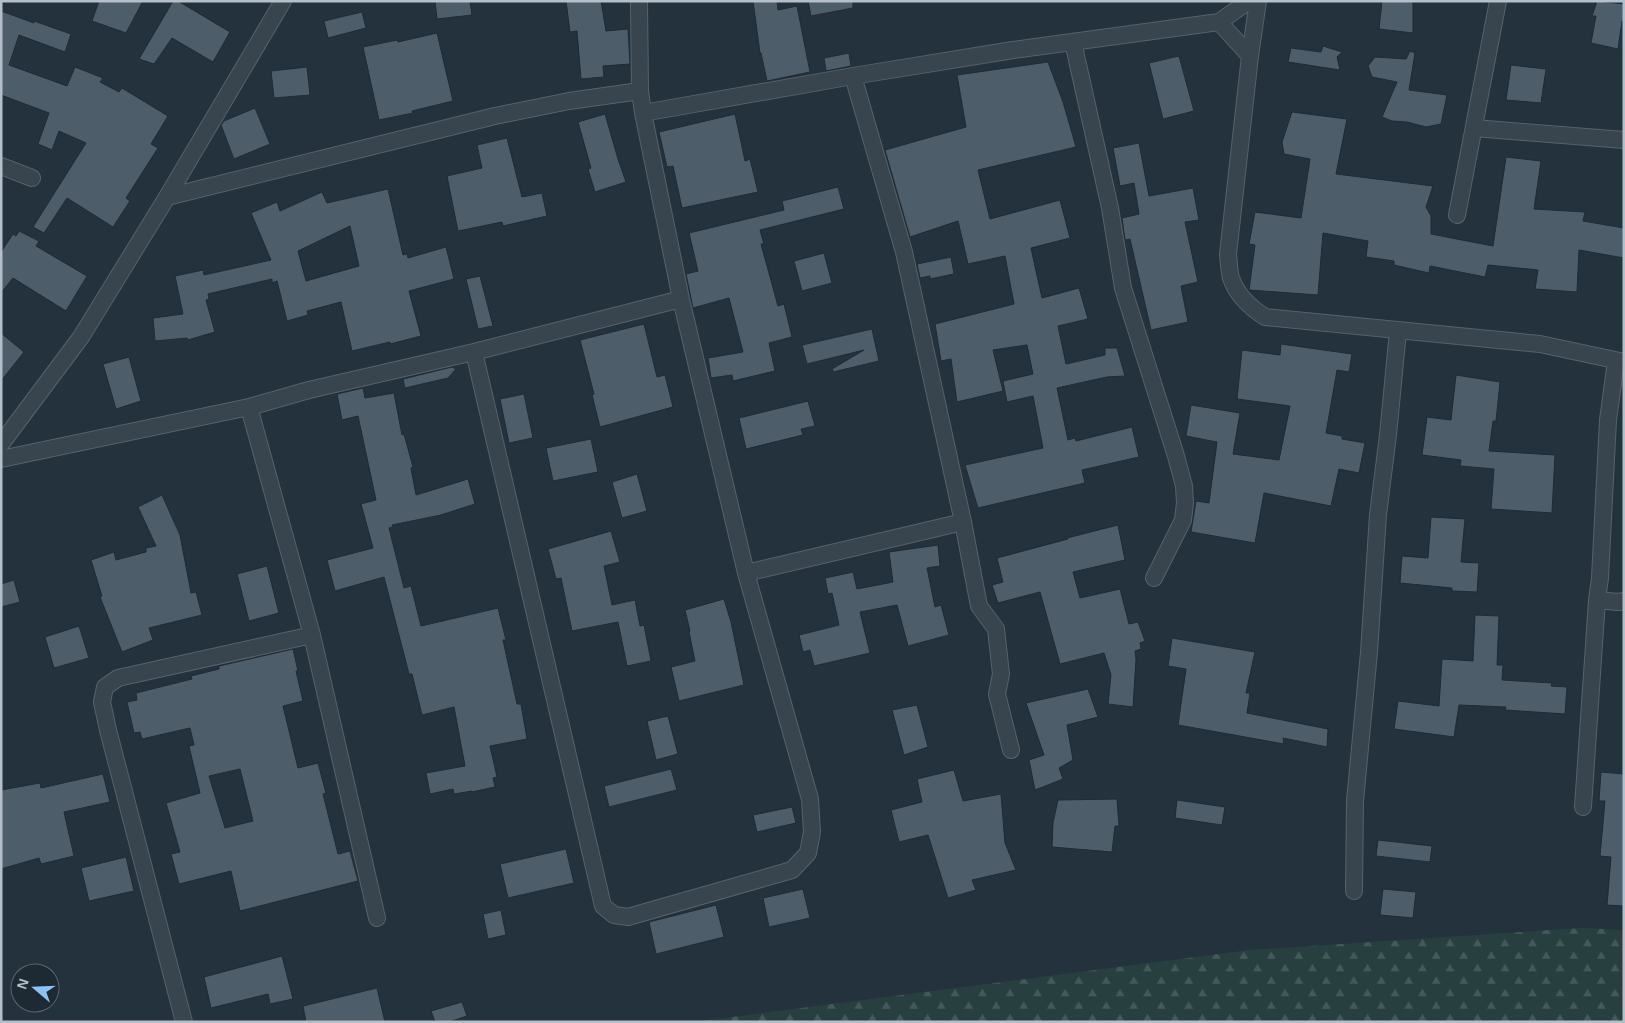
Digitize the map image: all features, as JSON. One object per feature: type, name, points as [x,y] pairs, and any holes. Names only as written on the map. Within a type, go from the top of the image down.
[{"type":"street","points":[[1,444],[81,337],[167,197],[283,1]]},
{"type":"street","points":[[474,352],[603,906],[614,915],[628,916],[792,870],[808,853],[812,832],[810,799],[746,573],[681,298],[640,92],[639,1]]},
{"type":"street","points":[[643,113],[853,76],[1218,22],[1249,1]]},
{"type":"street","points":[[1258,1],[1228,254],[1231,278],[1240,295],[1250,307],[1265,317],[1540,344],[1620,361],[1608,420],[1600,578],[1583,807]]},
{"type":"street","points":[[1457,215],[1498,1]]},
{"type":"street","points":[[1218,22],[1250,56]]},
{"type":"street","points":[[1073,42],[1110,208],[1123,288],[1184,486],[1186,503],[1183,520],[1154,578]]},
{"type":"street","points":[[853,76],[904,252],[963,522],[979,606],[996,629],[1001,674],[997,694],[1011,750]]},
{"type":"street","points":[[167,197],[495,116],[569,101],[640,92]]},
{"type":"street","points":[[1474,128],[1624,140]]},
{"type":"street","points":[[1,166],[32,178]]},
{"type":"street","points":[[1,460],[249,407],[309,390],[474,352],[681,298]]},
{"type":"street","points":[[1354,891],[1355,801],[1369,652],[1378,515],[1398,331]]},
{"type":"street","points":[[249,407],[312,635],[378,918]]},
{"type":"street","points":[[746,573],[963,522]]},
{"type":"street","points":[[1597,600],[1624,602]]},
{"type":"street","points":[[184,1022],[108,730],[102,702],[105,687],[118,678],[312,635]]},
{"type":"green space","points":[[1582,928],[1624,930],[1624,1022],[693,1022],[1250,950]]},
{"type":"building","points":[[99,1],[143,1],[126,33],[92,21]]},
{"type":"building","points":[[173,1],[178,1],[230,32],[213,62],[172,38],[154,64],[139,59]]},
{"type":"building","points":[[435,1],[470,1],[472,15],[437,19]]},
{"type":"building","points":[[566,1],[601,1],[606,31],[628,29],[630,64],[603,66],[604,77],[581,79],[577,31],[570,32]]},
{"type":"building","points":[[753,1],[777,1],[778,10],[797,6],[810,72],[767,81],[760,53]]},
{"type":"building","points":[[808,1],[853,1],[853,8],[811,16]]},
{"type":"building","points":[[1382,1],[1413,1],[1413,33],[1379,29]]},
{"type":"building","points":[[1597,1],[1624,4],[1624,21],[1622,21],[1618,49],[1591,43],[1596,16],[1592,16]]},
{"type":"building","points":[[1,11],[71,34],[65,52],[19,35],[9,65],[67,86],[75,67],[103,78],[100,82],[119,92],[122,88],[168,116],[151,144],[158,148],[126,198],[130,201],[113,227],[67,198],[44,233],[33,227],[86,143],[59,131],[52,150],[38,144],[49,113],[1,95]]},
{"type":"building","points":[[362,12],[366,28],[328,38],[324,21]]},
{"type":"building","points":[[437,33],[453,101],[412,111],[413,113],[379,120],[363,47],[397,40],[398,42]]},
{"type":"building","points":[[1323,46],[1342,52],[1337,57],[1340,70],[1288,62],[1291,48],[1321,52]]},
{"type":"building","points":[[1410,51],[1415,53],[1409,90],[1447,95],[1441,124],[1426,127],[1407,122],[1392,121],[1382,117],[1397,82],[1372,77],[1368,66],[1375,57],[1406,59]]},
{"type":"building","points":[[849,53],[851,66],[826,71],[824,58]]},
{"type":"building","points":[[1179,56],[1194,111],[1163,119],[1149,63]]},
{"type":"building","points":[[1048,62],[1063,102],[1076,147],[978,170],[990,219],[1060,200],[1070,238],[1031,248],[1042,298],[1079,288],[1088,319],[1058,326],[1066,364],[1105,355],[1105,348],[1117,348],[1125,376],[1107,377],[1057,388],[1068,440],[1075,438],[1076,441],[1132,427],[1139,457],[1082,470],[1085,483],[978,508],[965,465],[1043,448],[1033,396],[1007,402],[1003,381],[1033,374],[1027,345],[993,350],[1003,391],[957,402],[951,359],[941,361],[935,324],[1014,304],[1005,256],[968,264],[958,221],[910,237],[885,150],[966,127],[957,75]]},
{"type":"building","points":[[1511,65],[1546,69],[1541,103],[1506,100]]},
{"type":"building","points":[[307,67],[310,95],[274,98],[271,71]]},
{"type":"building","points":[[255,108],[270,144],[234,159],[221,125],[224,121]]},
{"type":"building","points":[[1292,112],[1347,119],[1336,174],[1433,186],[1426,207],[1431,216],[1431,234],[1493,246],[1506,157],[1541,161],[1534,209],[1585,212],[1583,221],[1624,228],[1624,258],[1579,250],[1577,292],[1535,289],[1538,270],[1488,265],[1485,277],[1430,266],[1429,273],[1394,265],[1394,261],[1366,257],[1368,241],[1323,233],[1318,295],[1249,290],[1255,245],[1249,244],[1255,212],[1301,218],[1310,159],[1284,154],[1282,142]]},
{"type":"building","points":[[605,114],[626,182],[595,192],[588,169],[591,168],[578,122]]},
{"type":"building","points":[[735,114],[745,161],[750,159],[758,192],[682,208],[673,166],[667,167],[659,132]]},
{"type":"building","points":[[507,138],[522,197],[542,193],[547,216],[503,226],[502,222],[458,231],[447,176],[482,168],[477,145]]},
{"type":"building","points":[[1139,143],[1149,196],[1193,188],[1199,220],[1185,222],[1198,282],[1181,286],[1188,322],[1151,330],[1130,239],[1125,240],[1122,218],[1139,214],[1134,183],[1120,186],[1113,148]]},
{"type":"building","points":[[838,187],[844,209],[760,230],[764,244],[761,244],[778,306],[784,304],[792,337],[769,343],[775,371],[733,381],[732,375],[711,378],[708,358],[743,352],[729,298],[693,308],[686,274],[698,271],[689,233],[784,210],[782,201]]},
{"type":"building","points":[[388,189],[403,255],[407,254],[408,258],[446,247],[454,279],[409,291],[421,336],[352,351],[341,302],[307,311],[308,315],[287,321],[277,281],[272,283],[272,279],[208,294],[209,299],[206,300],[215,332],[188,340],[187,338],[155,341],[153,318],[183,314],[175,276],[203,270],[204,275],[271,260],[251,213],[277,202],[280,211],[322,192],[327,203]],"holes":[[[350,226],[359,266],[306,281],[298,251]]]},
{"type":"building","points":[[19,231],[39,241],[36,246],[87,276],[66,311],[13,278],[1,293],[1,252],[13,234],[16,236]]},
{"type":"building","points":[[824,253],[832,283],[802,291],[794,261]]},
{"type":"building","points":[[951,257],[954,274],[930,279],[930,276],[920,278],[917,264]]},
{"type":"building","points":[[480,276],[493,326],[478,329],[466,279]]},
{"type":"building","points":[[644,324],[657,377],[665,375],[673,407],[600,427],[592,395],[594,394],[580,340]]},
{"type":"building","points":[[872,329],[879,361],[833,372],[832,369],[864,350],[807,364],[802,345]]},
{"type":"building","points":[[1,333],[24,352],[1,381]]},
{"type":"building","points":[[1281,344],[1352,354],[1349,372],[1337,370],[1326,433],[1342,436],[1342,439],[1365,443],[1359,473],[1339,469],[1331,506],[1264,493],[1255,543],[1191,532],[1196,501],[1209,503],[1217,442],[1186,436],[1191,405],[1240,413],[1233,454],[1279,460],[1290,406],[1237,399],[1242,350],[1280,355]]},
{"type":"building","points":[[129,357],[141,401],[116,409],[103,364]]},
{"type":"building","points":[[452,367],[456,369],[448,378],[405,388],[403,379]]},
{"type":"building","points":[[1456,375],[1500,382],[1496,421],[1493,421],[1489,451],[1555,455],[1552,513],[1491,509],[1494,469],[1460,466],[1461,460],[1422,455],[1427,417],[1451,420]]},
{"type":"building","points":[[363,388],[365,398],[394,393],[402,435],[404,434],[413,467],[411,468],[416,495],[468,479],[475,504],[441,515],[392,525],[393,527],[389,528],[404,588],[411,586],[421,626],[498,608],[506,640],[503,640],[517,704],[521,704],[527,739],[490,746],[497,777],[493,778],[495,787],[454,794],[453,789],[430,794],[426,773],[465,766],[454,707],[422,715],[412,674],[409,674],[384,577],[335,591],[327,560],[373,548],[361,504],[376,500],[358,416],[342,420],[337,394]]},
{"type":"building","points":[[524,394],[533,438],[509,443],[500,399]]},
{"type":"building","points":[[808,401],[815,426],[801,429],[803,435],[746,449],[739,418]]},
{"type":"building","points":[[591,439],[598,472],[553,481],[546,448]]},
{"type":"building","points":[[637,474],[647,511],[622,518],[612,482]]},
{"type":"building","points":[[162,495],[180,535],[191,593],[196,592],[202,615],[149,628],[153,640],[122,652],[100,597],[102,596],[91,560],[114,552],[116,560],[146,552],[146,548],[156,546],[138,507]]},
{"type":"building","points":[[1431,517],[1465,519],[1461,562],[1479,563],[1477,592],[1452,591],[1452,588],[1400,583],[1402,556],[1428,558]]},
{"type":"building","points":[[1118,525],[1125,560],[1073,572],[1080,598],[1120,589],[1129,624],[1138,622],[1145,641],[1140,643],[1141,649],[1135,651],[1133,707],[1108,704],[1111,675],[1104,653],[1060,664],[1040,592],[998,603],[992,585],[1003,582],[997,558]]},
{"type":"building","points":[[611,531],[620,562],[604,566],[612,605],[635,600],[640,626],[644,625],[651,661],[627,666],[618,622],[572,631],[561,578],[556,579],[548,549]]},
{"type":"building","points":[[938,545],[940,566],[927,568],[935,607],[941,605],[949,635],[908,646],[897,605],[860,612],[870,653],[814,666],[810,650],[803,652],[799,635],[839,625],[832,593],[828,594],[825,578],[853,572],[857,589],[893,582],[889,552]]},
{"type":"building","points":[[267,566],[279,613],[249,621],[237,574]]},
{"type":"building","points":[[14,580],[20,602],[1,607],[1,584]]},
{"type":"building","points":[[724,599],[731,622],[744,685],[679,701],[671,667],[695,661],[685,610]]},
{"type":"building","points":[[1475,615],[1499,616],[1497,665],[1503,665],[1502,680],[1552,683],[1551,686],[1567,687],[1565,714],[1505,710],[1506,707],[1459,705],[1454,737],[1394,729],[1398,701],[1439,706],[1442,659],[1473,661]]},
{"type":"building","points":[[79,626],[89,658],[54,668],[45,637]]},
{"type":"building","points":[[1172,638],[1255,652],[1246,693],[1250,693],[1247,713],[1328,729],[1327,747],[1283,738],[1284,744],[1178,725],[1186,669],[1168,666]]},
{"type":"building","points":[[293,649],[303,701],[283,706],[298,768],[318,763],[326,793],[323,794],[338,854],[350,851],[358,881],[240,911],[231,871],[179,884],[171,854],[180,852],[166,803],[200,793],[189,746],[194,745],[190,728],[142,739],[140,732],[134,733],[127,702],[137,700],[136,693],[192,679],[191,676],[219,669],[219,666]],"holes":[[[240,769],[253,821],[225,828],[209,776]]]},
{"type":"building","points":[[1088,689],[1098,717],[1067,725],[1073,760],[1059,768],[1063,779],[1035,790],[1029,760],[1044,755],[1026,703]]},
{"type":"building","points":[[917,705],[928,747],[904,755],[892,710]]},
{"type":"building","points":[[668,716],[678,754],[656,760],[647,721]]},
{"type":"building","points":[[671,769],[677,790],[609,807],[604,786]]},
{"type":"building","points":[[954,770],[963,801],[1001,794],[1005,843],[1016,870],[972,880],[976,890],[948,898],[928,835],[899,842],[891,810],[922,802],[917,779]]},
{"type":"building","points":[[1601,772],[1624,774],[1624,906],[1607,905],[1611,857],[1600,856],[1605,801],[1599,801]]},
{"type":"building","points":[[103,774],[110,802],[64,812],[74,856],[41,864],[39,858],[1,869],[1,790],[40,783],[41,788]]},
{"type":"building","points":[[1117,799],[1119,826],[1115,826],[1112,852],[1052,847],[1053,823],[1058,800]]},
{"type":"building","points":[[1177,800],[1225,807],[1222,825],[1175,818]]},
{"type":"building","points":[[792,807],[796,823],[757,832],[753,815]]},
{"type":"building","points":[[1378,840],[1432,846],[1430,862],[1376,856]]},
{"type":"building","points":[[566,849],[574,883],[508,898],[500,864]]},
{"type":"building","points":[[126,857],[134,891],[89,901],[81,868]]},
{"type":"building","points":[[803,889],[810,918],[769,927],[763,898]]},
{"type":"building","points":[[1383,889],[1416,892],[1413,918],[1380,915]]},
{"type":"building","points":[[716,905],[724,937],[656,954],[649,922]]},
{"type":"building","points":[[501,910],[506,935],[488,939],[483,914]]},
{"type":"building","points":[[282,956],[293,999],[270,1004],[268,994],[211,1008],[204,977]]},
{"type":"building","points":[[377,988],[385,1022],[306,1022],[303,1006]]},
{"type":"building","points":[[462,1002],[467,1016],[449,1022],[435,1022],[431,1011]]}]
